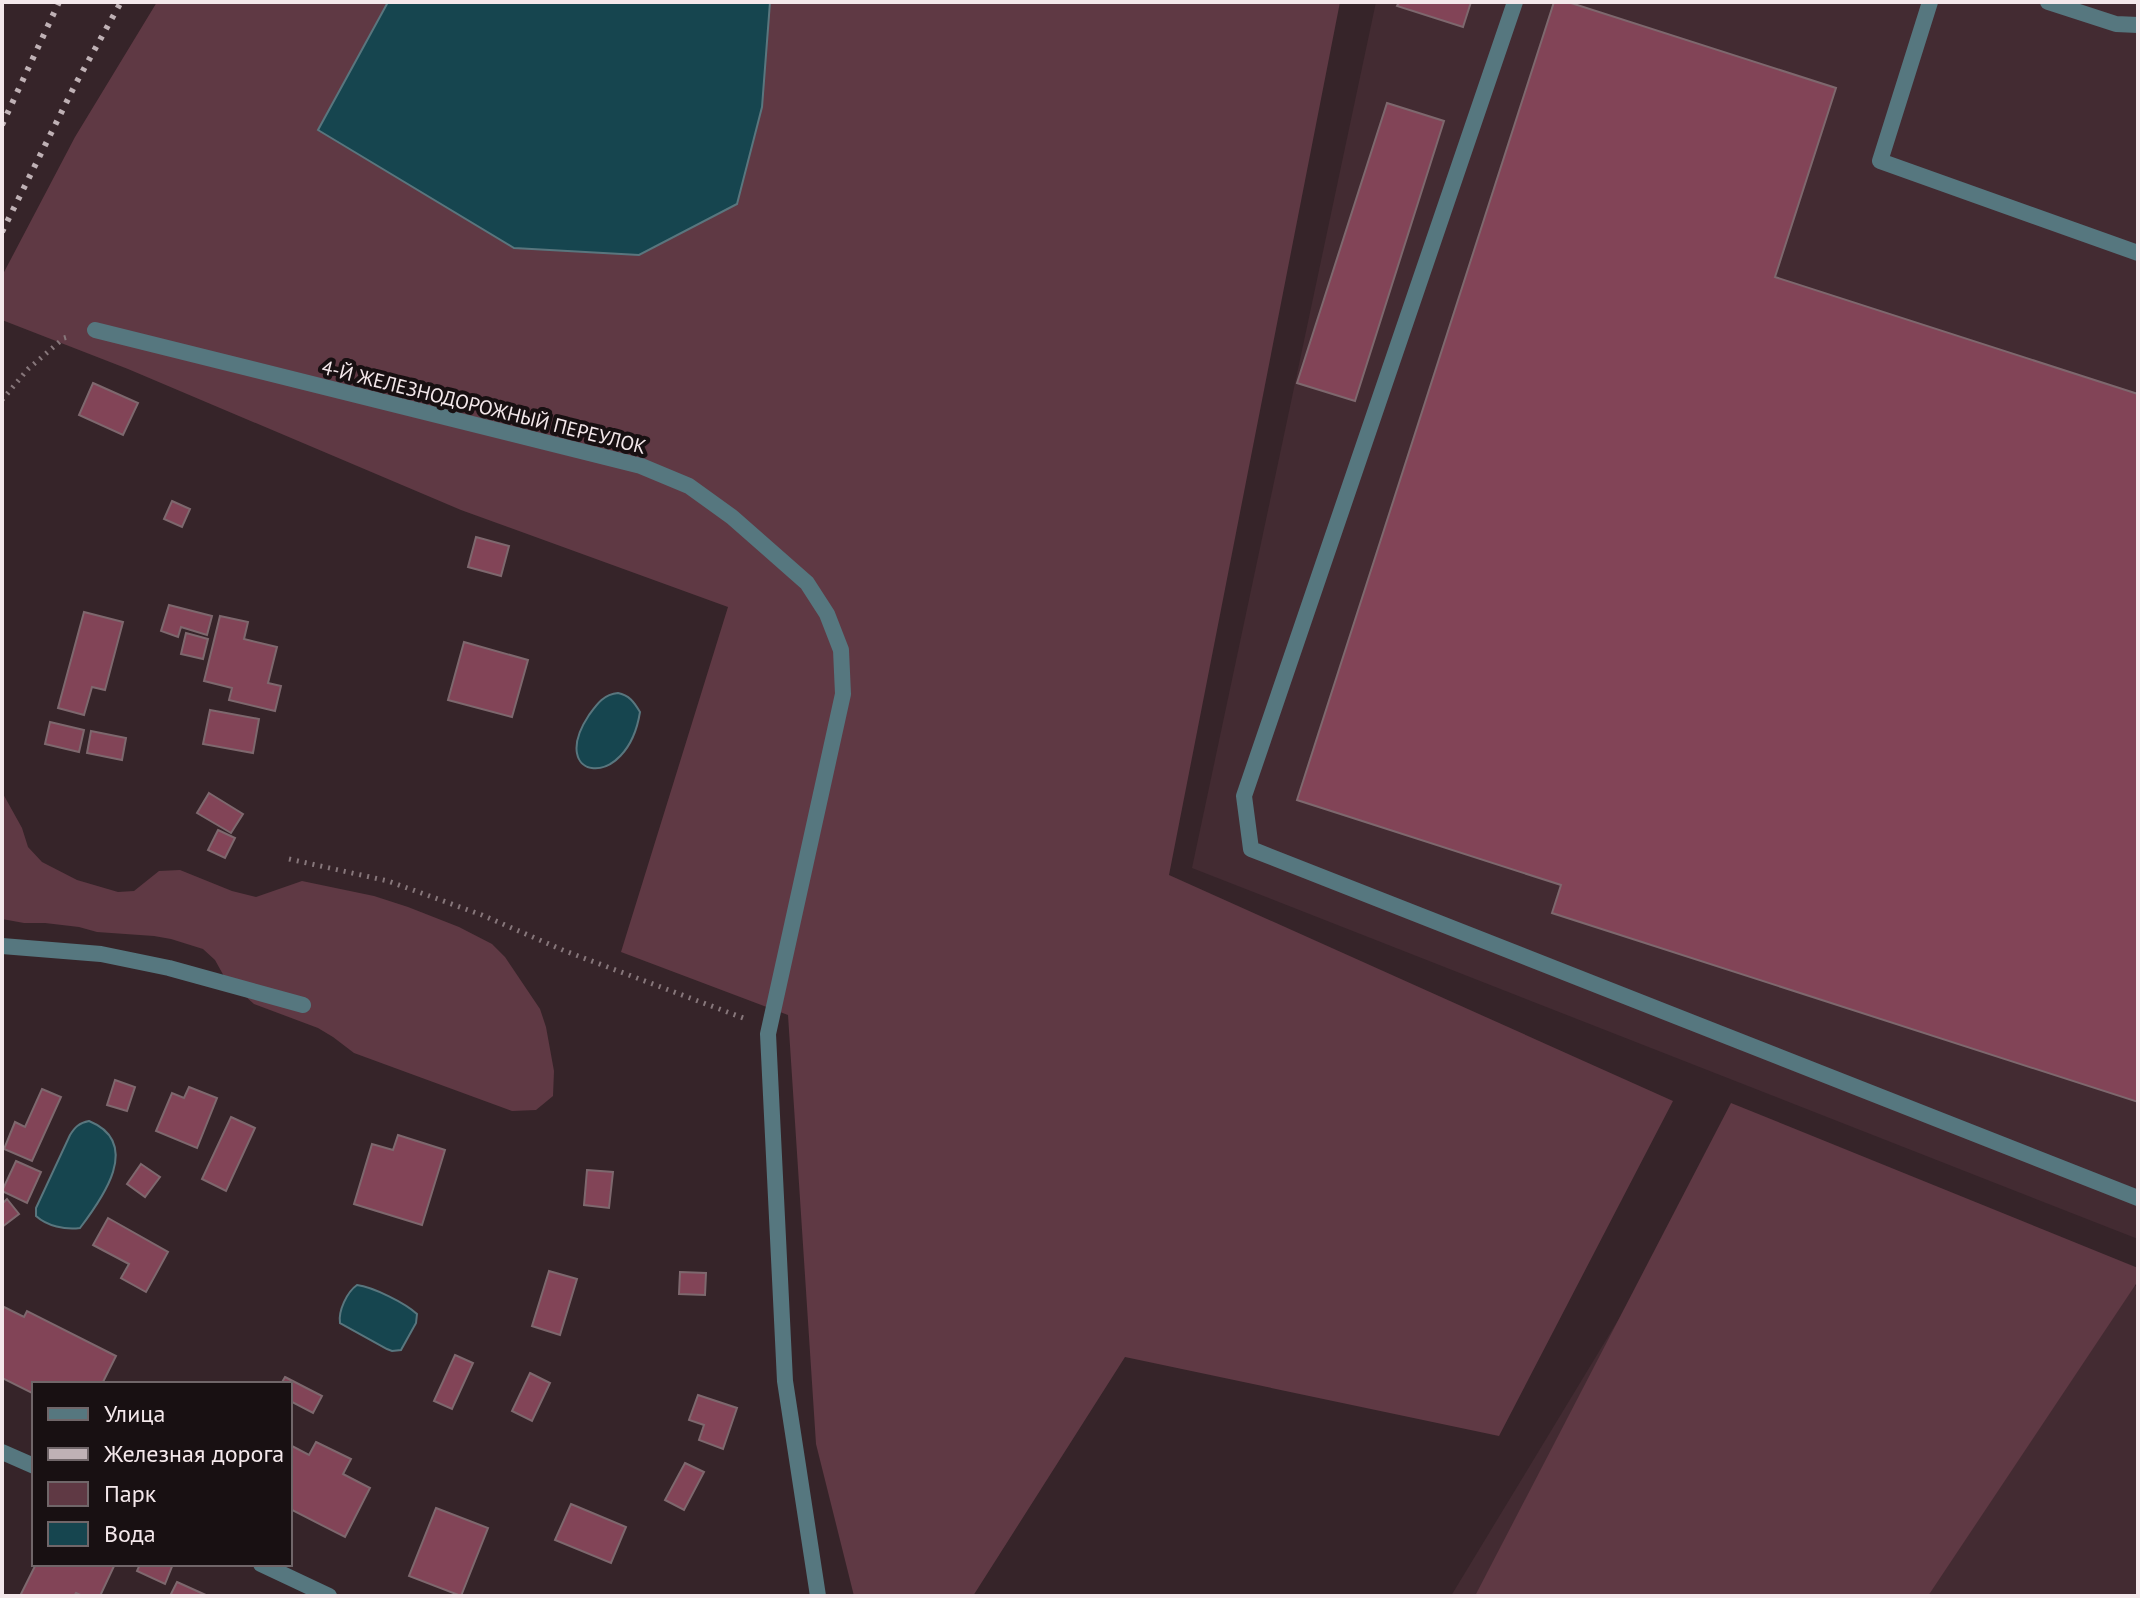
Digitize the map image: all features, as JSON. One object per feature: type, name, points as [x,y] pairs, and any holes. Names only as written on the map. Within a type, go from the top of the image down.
[{"type":"street","points":[[1515,2],[1244,796],[1251,849],[2138,1198]]},
{"type":"street","points":[[1930,2],[1880,161],[2138,253]]},
{"type":"street","points":[[2048,2],[2116,24],[2138,25]]},
{"type":"street","name":"4-Й ЖЕЛЕЗНОДОРОЖНЫЙ ПЕРЕУЛОК","points":[[95,330],[641,466],[689,486],[732,517],[807,583],[827,614],[841,650],[843,694],[768,1034],[785,1381],[818,1596]]},
{"type":"street","points":[[2,946],[101,954],[169,968],[303,1005]]},
{"type":"street","points":[[2,1452],[32,1465]]},
{"type":"street","points":[[265,1566],[329,1596]]},
{"type":"path","points":[[2,400],[28,369],[64,338],[95,330]]},
{"type":"path","points":[[289,859],[388,881],[769,1027]]},
{"type":"shaded area","points":[[1376,2],[2138,2],[2138,1239],[1192,868]]},
{"type":"shaded area","points":[[1735,1127],[2138,1287],[2138,1596],[1451,1596]]},
{"type":"green space","points":[[157,2],[388,2],[318,130],[762,107],[770,2],[1340,2],[1169,875],[1673,1101],[1499,1436],[1125,1357],[973,1596],[854,1596],[816,1444],[788,1015],[621,952],[728,607],[461,510],[128,369],[2,320],[2,276],[75,137]]},
{"type":"green space","points":[[2,792],[22,828],[28,847],[42,862],[77,880],[118,892],[134,891],[159,871],[180,870],[256,897],[302,881],[374,896],[408,907],[492,944],[505,957],[540,1009],[554,1071],[553,1096],[536,1110],[512,1111],[354,1053],[318,1028],[254,1004],[225,978],[215,960],[203,949],[154,936],[2,919]]},
{"type":"green space","points":[[1731,1103],[2138,1268],[2138,1281],[1928,1596],[1475,1596]]},
{"type":"water","points":[[388,2],[770,2],[762,107],[737,204],[639,255],[514,248],[318,130]]},
{"type":"water","points":[[618,693],[631,700],[640,712],[632,738],[620,756],[607,766],[594,768],[583,764],[577,753],[578,737],[598,703]]},
{"type":"water","points":[[89,1121],[105,1131],[113,1143],[116,1157],[113,1172],[107,1187],[80,1228],[51,1225],[36,1216],[36,1208],[70,1135],[78,1126]]},
{"type":"water","points":[[357,1285],[388,1296],[417,1314],[416,1323],[401,1350],[387,1349],[340,1323],[344,1302]]},
{"type":"building","points":[[1399,2],[1471,2],[1463,27],[1397,6]]},
{"type":"building","points":[[1554,2],[1568,2],[1836,88],[1775,277],[2138,394],[2138,1102],[1552,913],[1561,885],[1297,800]]},
{"type":"building","points":[[1387,103],[1444,121],[1355,401],[1297,383]]},
{"type":"building","points":[[93,383],[138,403],[123,435],[79,415]]},
{"type":"building","points":[[172,501],[190,509],[182,527],[164,519]]},
{"type":"building","points":[[476,537],[509,546],[501,576],[468,567]]},
{"type":"building","points":[[169,605],[212,616],[207,635],[181,627],[178,637],[161,631]]},
{"type":"building","points":[[84,612],[123,622],[105,690],[92,687],[84,715],[58,708]]},
{"type":"building","points":[[220,616],[248,622],[244,639],[277,647],[268,683],[281,686],[275,711],[229,700],[232,688],[204,681]]},
{"type":"building","points":[[186,633],[208,639],[203,659],[181,654]]},
{"type":"building","points":[[464,642],[528,660],[512,717],[448,700]]},
{"type":"building","points":[[210,710],[259,719],[253,753],[203,744]]},
{"type":"building","points":[[50,722],[84,730],[79,752],[45,744]]},
{"type":"building","points":[[91,731],[126,738],[122,760],[87,753]]},
{"type":"building","points":[[209,793],[243,814],[231,833],[197,813]]},
{"type":"building","points":[[218,830],[235,838],[225,858],[208,850]]},
{"type":"building","points":[[115,1080],[135,1087],[127,1111],[107,1105]]},
{"type":"building","points":[[189,1087],[217,1098],[197,1148],[156,1131],[172,1093],[184,1098]]},
{"type":"building","points":[[42,1089],[61,1097],[32,1161],[4,1149],[15,1122],[25,1127]]},
{"type":"building","points":[[231,1117],[255,1128],[226,1191],[202,1179]]},
{"type":"building","points":[[398,1135],[445,1150],[422,1225],[354,1204],[372,1144],[393,1150]]},
{"type":"building","points":[[16,1161],[41,1172],[27,1203],[2,1191]]},
{"type":"building","points":[[141,1164],[160,1177],[145,1197],[127,1184]]},
{"type":"building","points":[[587,1170],[613,1172],[609,1208],[584,1205]]},
{"type":"building","points":[[7,1199],[19,1214],[2,1227],[2,1204]]},
{"type":"building","points":[[108,1218],[168,1252],[146,1292],[121,1278],[129,1264],[93,1245]]},
{"type":"building","points":[[549,1271],[577,1279],[560,1335],[532,1326]]},
{"type":"building","points":[[680,1272],[706,1273],[705,1295],[679,1294]]},
{"type":"building","points":[[2,1306],[24,1317],[27,1311],[116,1356],[103,1382],[32,1382],[32,1393],[2,1378]]},
{"type":"building","points":[[455,1355],[473,1363],[452,1409],[434,1401]]},
{"type":"building","points":[[530,1373],[550,1383],[532,1421],[512,1411]]},
{"type":"building","points":[[285,1377],[322,1396],[313,1413],[292,1402],[292,1382],[282,1382]]},
{"type":"building","points":[[698,1395],[737,1408],[723,1449],[699,1440],[704,1425],[689,1420]]},
{"type":"building","points":[[316,1442],[351,1459],[343,1474],[370,1488],[345,1537],[292,1510],[292,1446],[309,1455]]},
{"type":"building","points":[[685,1463],[704,1472],[684,1510],[665,1500]]},
{"type":"building","points":[[571,1504],[626,1527],[611,1563],[555,1540]]},
{"type":"building","points":[[436,1508],[488,1528],[461,1596],[409,1576]]},
{"type":"building","points":[[35,1566],[114,1566],[100,1596],[76,1593],[74,1596],[20,1596]]},
{"type":"building","points":[[139,1566],[172,1566],[165,1584],[137,1571]]},
{"type":"building","points":[[177,1582],[208,1596],[170,1596]]},
{"type":"railway","points":[[2,125],[59,2]]},
{"type":"railway","points":[[2,232],[75,85],[121,2]]}]
